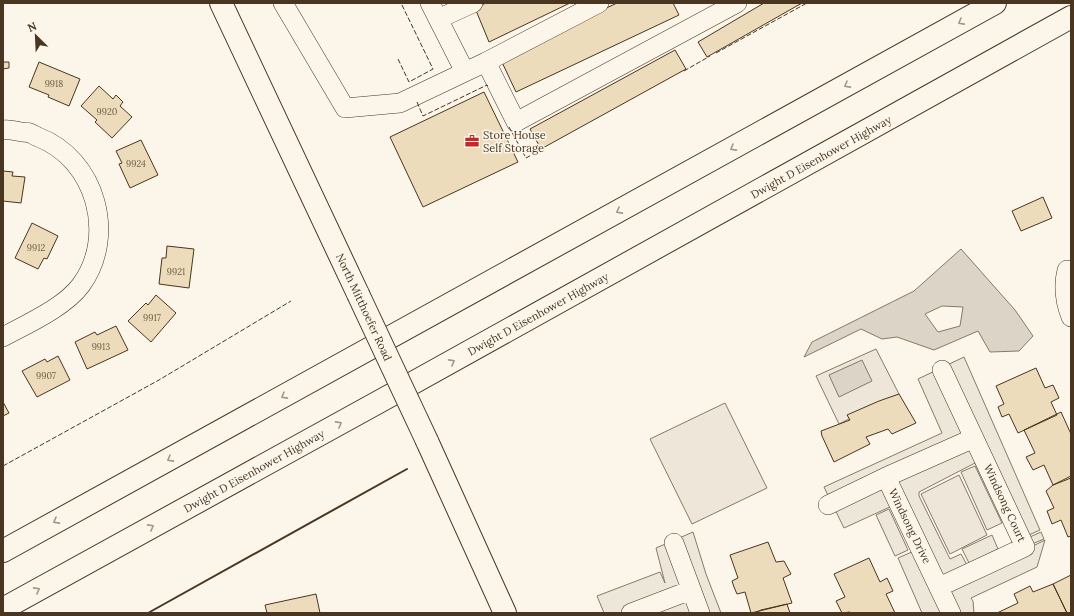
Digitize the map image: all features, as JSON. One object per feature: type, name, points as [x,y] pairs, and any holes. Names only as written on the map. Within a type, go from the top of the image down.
[{"type":"main road","name":"North Mitthoefer Road","points":[[221,3],[358,294],[505,613]]},
{"type":"main road","points":[[3,551],[995,3]]},
{"type":"main road","name":"Dwight D Eisenhower Highway","points":[[3,609],[1071,17]]},
{"type":"street","points":[[283,3],[345,108],[400,103],[486,62],[599,3]]},
{"type":"street","points":[[466,72],[434,11],[473,3]]},
{"type":"street","points":[[486,62],[516,122],[737,3]]},
{"type":"street","points":[[3,130],[29,133],[44,139],[58,147],[70,158],[81,171],[88,184],[94,199],[99,224],[95,257],[81,286],[70,298],[57,307],[3,337]]},
{"type":"street","points":[[1067,270],[1065,293],[1066,304],[1071,317]]},
{"type":"street","name":"Windsong Court","points":[[939,588],[1025,547],[942,370]]},
{"type":"street","points":[[886,477],[974,438]]},
{"type":"street","name":"Windsong Drive","points":[[828,505],[886,477],[951,613]]},
{"type":"street","points":[[674,543],[700,613]]},
{"type":"street","points":[[631,613],[692,590]]},
{"type":"shaded area","points":[[961,249],[1015,310],[1033,336],[1019,351],[990,352],[978,331],[934,350],[897,337],[882,339],[861,329],[804,357],[812,342],[914,291]],"holes":[[[942,306],[963,307],[960,326],[938,332],[925,314]]]},
{"type":"shaded area","points":[[876,349],[899,394],[839,424],[816,376]]},
{"type":"shaded area","points":[[964,357],[1040,530],[1013,542],[975,463],[919,492],[919,496],[950,559],[961,554],[967,565],[1041,532],[1044,539],[1032,544],[1033,546],[1045,540],[1037,567],[971,598],[973,601],[974,613],[922,613],[898,558],[914,551],[892,506],[844,528],[824,487],[942,433],[918,379]]},
{"type":"shaded area","points":[[862,360],[872,381],[839,397],[829,375]]},
{"type":"shaded area","points":[[725,403],[767,488],[692,524],[650,439]]},
{"type":"shaded area","points":[[975,466],[1002,523],[987,530],[961,472]]},
{"type":"shaded area","points":[[959,475],[987,535],[950,554],[921,494]]},
{"type":"shaded area","points":[[889,509],[908,550],[895,556],[876,515]]},
{"type":"shaded area","points":[[693,532],[706,574],[721,613],[604,613],[597,596],[660,572],[665,583],[656,548]]},
{"type":"shaded area","points":[[992,535],[998,549],[969,563],[962,549]]},
{"type":"building","points":[[486,3],[570,3],[489,42],[475,8]]},
{"type":"building","points":[[617,3],[673,3],[679,15],[516,92],[500,58]]},
{"type":"building","points":[[764,3],[802,3],[707,57],[698,42]]},
{"type":"building","points":[[675,50],[686,69],[541,149],[530,129]]},
{"type":"building","points":[[3,62],[9,62],[9,68],[3,69]]},
{"type":"building","points":[[39,62],[80,79],[69,106],[48,97],[49,95],[29,87]]},
{"type":"building","points":[[99,86],[113,99],[116,95],[123,102],[120,106],[132,117],[112,138],[95,122],[97,120],[81,106]]},
{"type":"building","points":[[484,92],[518,162],[423,207],[390,137]]},
{"type":"building","points":[[141,140],[158,175],[130,188],[119,164],[122,163],[116,151]]},
{"type":"building","points":[[3,171],[13,172],[12,176],[25,177],[21,203],[3,201]]},
{"type":"building","points":[[1043,197],[1052,218],[1021,231],[1012,211]]},
{"type":"building","points":[[32,223],[58,236],[47,259],[44,258],[38,269],[15,258]]},
{"type":"building","points":[[167,246],[194,249],[189,288],[159,284],[162,258],[166,258]]},
{"type":"building","points":[[156,295],[176,313],[151,342],[128,321],[146,303],[148,305]]},
{"type":"building","points":[[116,326],[128,350],[87,369],[75,342],[95,332],[97,335]]},
{"type":"building","points":[[58,356],[70,380],[37,397],[22,371],[45,359],[47,362]]},
{"type":"building","points":[[1036,368],[1045,388],[1053,385],[1059,398],[1051,402],[1057,415],[1018,433],[1009,414],[1002,417],[998,407],[1004,404],[996,386]]},
{"type":"building","points":[[899,394],[916,423],[892,434],[888,429],[866,437],[870,444],[834,462],[821,431],[850,420],[847,415]]},
{"type":"building","points":[[3,402],[9,413],[3,416]]},
{"type":"building","points":[[1061,412],[1071,434],[1071,476],[1053,485],[1044,465],[1033,470],[1026,457],[1035,453],[1024,430]]},
{"type":"building","points":[[1071,478],[1071,536],[1068,537],[1061,520],[1052,524],[1047,511],[1054,508],[1046,491],[1053,485]]},
{"type":"building","points":[[768,542],[776,562],[784,561],[791,574],[783,578],[792,603],[751,613],[745,592],[737,594],[734,587],[732,581],[738,578],[730,555]]},
{"type":"building","points":[[869,558],[880,582],[887,578],[893,591],[886,594],[895,613],[842,613],[836,601],[845,597],[834,574]]},
{"type":"building","points":[[1071,575],[1071,613],[1067,613],[1053,584]]},
{"type":"building","points":[[1053,584],[1067,613],[997,613],[1018,603],[1014,594],[1030,586],[1033,592]]},
{"type":"building","points":[[316,594],[320,613],[267,613],[265,605]]},
{"type":"building","points":[[787,604],[790,613],[755,613],[761,610]]},
{"type":"fence","points":[[398,59],[409,82],[433,69],[401,3]]},
{"type":"fence","points":[[716,53],[807,3]]},
{"type":"fence","points":[[684,71],[710,56]]},
{"type":"fence","points":[[417,102],[423,116],[487,85],[488,86]]},
{"type":"fence","points":[[509,127],[526,158],[544,148]]},
{"type":"fence","points":[[3,466],[159,380],[291,301]]},
{"type":"wall","points":[[148,613],[407,469]]},
{"type":"place","name":"Store House Self Storage","points":[[472,141]]}]
